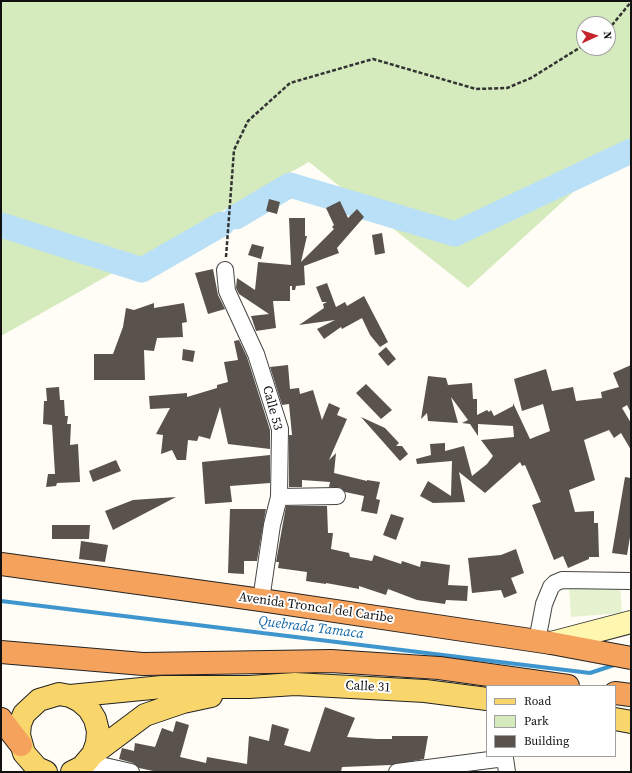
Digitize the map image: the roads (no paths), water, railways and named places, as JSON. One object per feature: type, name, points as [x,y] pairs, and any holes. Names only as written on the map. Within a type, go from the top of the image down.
[{"type":"highway","name":"Avenida Troncal del Caribe","points":[[1,564],[261,600],[544,642],[631,658]]},
{"type":"highway","points":[[544,642],[631,650]]},
{"type":"highway","points":[[1,652],[143,664],[331,661],[439,668],[561,685]]},
{"type":"highway","points":[[616,693],[631,695]]},
{"type":"highway","points":[[1,719],[32,762]]},
{"type":"main road","points":[[544,642],[631,622]]},
{"type":"main road","name":"Calle 31","points":[[249,687],[295,684],[344,686],[425,691],[486,699]]},
{"type":"main road","points":[[32,762],[20,724],[24,714],[31,706],[39,700],[49,696],[59,694],[70,696],[162,687],[249,687]]},
{"type":"main road","points":[[83,765],[145,715],[183,702],[249,687]]},
{"type":"main road","points":[[70,696],[80,701],[89,709],[95,719],[98,731],[97,743],[83,765]]},
{"type":"main road","points":[[616,719],[631,722]]},
{"type":"street","name":"Calle 53","points":[[225,270],[227,291],[256,354],[280,429],[279,497],[272,525],[261,600]]},
{"type":"street","points":[[279,497],[337,496]]},
{"type":"street","points":[[544,642],[544,604],[551,587],[555,583],[562,580],[631,581]]},
{"type":"street","points":[[83,765],[131,772]]},
{"type":"street","points":[[396,772],[506,765]]},
{"type":"waterway","points":[[236,217],[290,185],[455,234],[631,151]]},
{"type":"waterway","points":[[1,225],[142,270],[222,224]]},
{"type":"waterway","name":"Quebrada Tamaca","points":[[1,601],[590,673],[617,664]]}]
